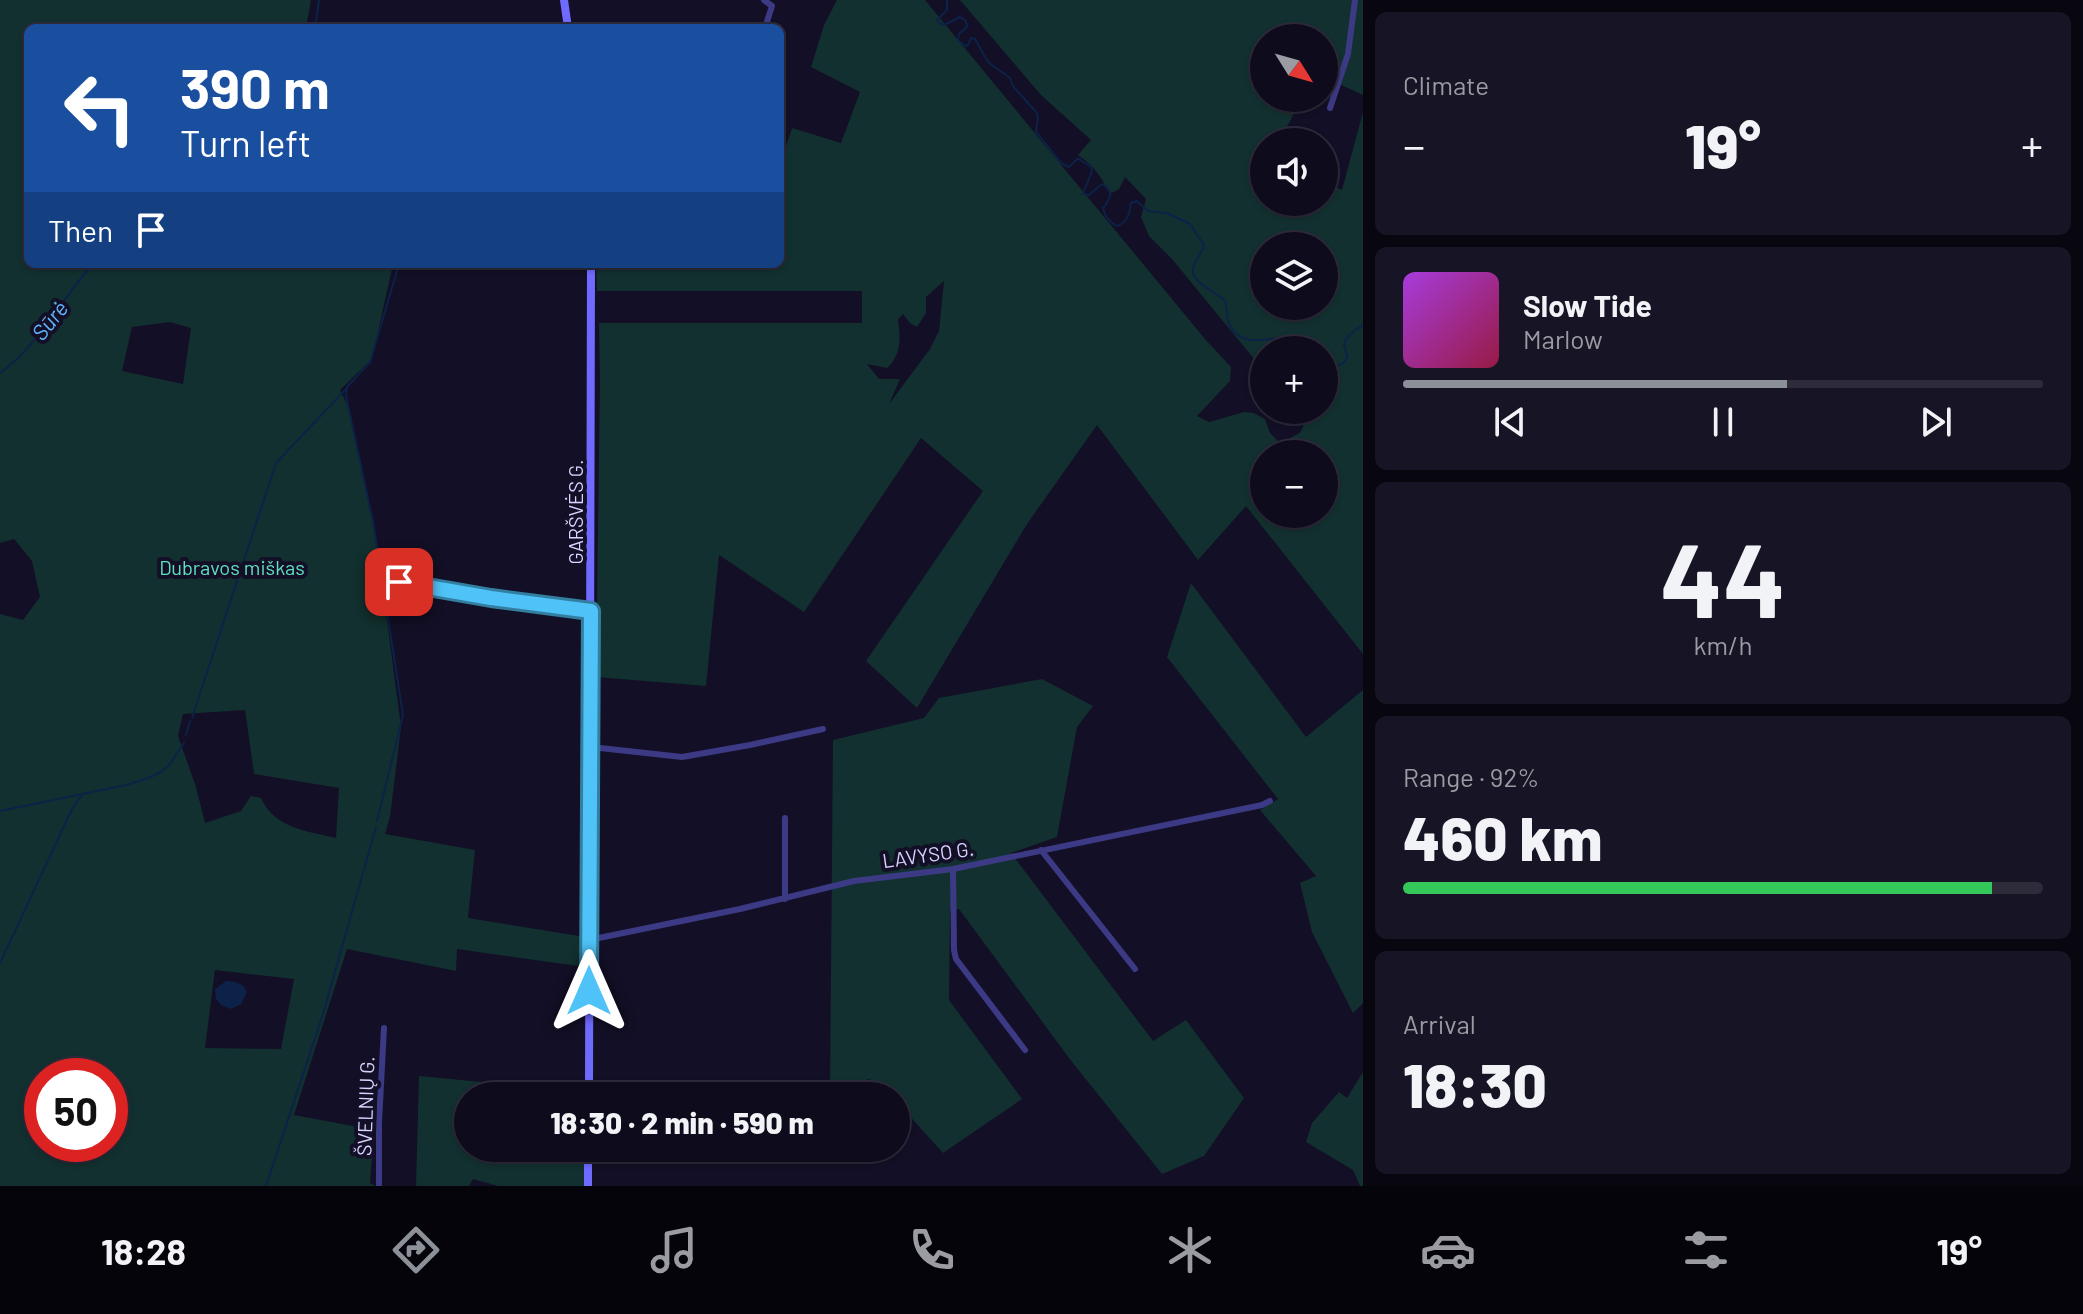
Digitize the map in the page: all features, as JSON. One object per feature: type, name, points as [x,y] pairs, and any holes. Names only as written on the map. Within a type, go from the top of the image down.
[{"type":"main road","points":[[564,0],[567,24]]},
{"type":"main road","name":"GARŠVĖS G.","points":[[589,1082],[591,268]]},
{"type":"main road","points":[[588,1162],[588,1186]]},
{"type":"street","points":[[764,0],[772,6],[766,24]]},
{"type":"street","points":[[1338,84],[1348,54],[1355,0]]},
{"type":"street","points":[[399,582],[591,611]]},
{"type":"street","points":[[591,747],[682,757],[823,729]]},
{"type":"street","name":"LAVYSO G.","points":[[589,940],[785,899],[854,881],[953,869],[1270,801]]},
{"type":"street","points":[[785,818],[785,899]]},
{"type":"street","points":[[1041,850],[1135,969]]},
{"type":"street","points":[[953,869],[956,959],[1025,1050]]},
{"type":"street","name":"ŠVELNIŲ G.","points":[[379,1186],[384,1028]]},
{"type":"green space","name":"Dubravos miškas","points":[[0,0],[311,0],[307,24],[24,24],[24,268],[392,268],[372,359],[340,390],[348,406],[376,537],[401,727],[390,817],[385,834],[475,850],[468,918],[585,937],[585,967],[457,949],[456,971],[347,949],[294,1115],[374,1130],[370,1183],[376,1186],[0,1186],[0,614],[23,620],[40,597],[32,561],[14,539],[0,543]],"holes":[[[170,322],[191,328],[183,384],[122,371],[132,327]],[[245,710],[254,774],[339,788],[336,838],[292,827],[274,816],[261,798],[251,796],[241,811],[205,823],[178,736],[183,714]],[[215,970],[294,979],[281,1049],[205,1048]]]},
{"type":"green space","points":[[837,0],[925,0],[1231,367],[1230,381],[1197,416],[1209,422],[1250,413],[1250,424],[1267,424],[1277,440],[1250,440],[1250,511],[1246,506],[1198,560],[1097,425],[1027,524],[917,708],[866,661],[983,491],[921,438],[804,612],[719,555],[706,686],[596,677],[599,323],[862,323],[862,291],[597,291],[596,268],[784,268],[784,153],[792,128],[841,143],[860,92],[811,67],[824,25]],"holes":[[[944,281],[939,331],[930,349],[889,404],[900,379],[879,379],[867,364],[887,368],[892,363],[899,346],[898,320],[903,314],[917,327],[926,313],[926,297]]]},
{"type":"green space","points":[[960,0],[1363,0],[1363,95],[1338,83],[1338,24],[1250,24],[1250,112],[1295,112],[1286,128],[1250,128],[1250,216],[1338,216],[1338,188],[1342,190],[1363,112],[1363,654],[1263,528],[1338,528],[1338,440],[1286,440],[1300,433],[1304,424],[1338,424],[1338,336],[1250,336],[1250,354],[1172,259],[1149,236],[1141,217],[1146,199],[1125,177],[1119,189],[1112,193],[1108,191],[1096,171],[1078,155],[1091,140],[1041,95]]},
{"type":"green space","points":[[1191,583],[1306,737],[1363,690],[1363,1003],[1353,1013],[1312,932],[1300,883],[1316,876],[1260,810],[1278,799],[1167,657]]},
{"type":"green space","points":[[1042,679],[1093,706],[1077,727],[1057,837],[1011,853],[1153,1041],[1186,1020],[1244,1098],[1204,1156],[1162,1174],[1072,1062],[959,909],[950,910],[949,1000],[1022,1099],[943,1153],[910,1117],[910,1082],[872,1082],[870,1079],[830,1082],[833,740],[924,718],[939,698]]},
{"type":"green space","points":[[1363,1072],[1363,1186],[1360,1186],[1353,1170],[1306,1142],[1312,1123],[1339,1092],[1347,1098]]},
{"type":"green space","points":[[419,1076],[482,1082],[454,1082],[454,1162],[586,1162],[585,1186],[498,1186],[473,1179],[469,1186],[416,1186]]},
{"type":"water","points":[[226,981],[241,985],[247,992],[241,1004],[231,1009],[216,999],[215,989]]},
{"type":"waterway","name":"Sūrė","points":[[316,24],[319,0]]},
{"type":"waterway","points":[[947,0],[947,10],[938,22],[944,25],[960,17],[966,21],[967,27],[959,34],[958,40],[965,46],[971,38],[975,39],[988,62],[1010,78],[1013,86],[1037,113],[1036,132],[1061,163],[1069,167],[1079,159],[1091,167],[1083,194],[1089,195],[1102,184],[1106,186],[1110,195],[1103,208],[1116,226],[1129,214],[1131,203],[1137,201],[1148,211],[1167,213],[1190,224],[1204,245],[1193,274],[1225,301],[1229,324],[1235,333],[1250,340]]},
{"type":"waterway","name":"Sūrė","points":[[0,373],[38,335],[90,268]]},
{"type":"waterway","points":[[377,821],[403,715],[373,522],[346,396],[347,387],[370,362],[398,268]]},
{"type":"waterway","points":[[1338,365],[1347,357],[1345,341],[1363,325]]},
{"type":"waterway","points":[[192,718],[276,463],[346,389]]},
{"type":"waterway","points":[[186,735],[190,721]]},
{"type":"waterway","points":[[0,811],[148,778],[170,764],[184,743]]},
{"type":"waterway","points":[[0,963],[72,809],[82,795]]},
{"type":"waterway","points":[[266,1186],[323,1014],[376,827]]},
{"type":"route","points":[[399,582],[591,611],[589,991]]}]
